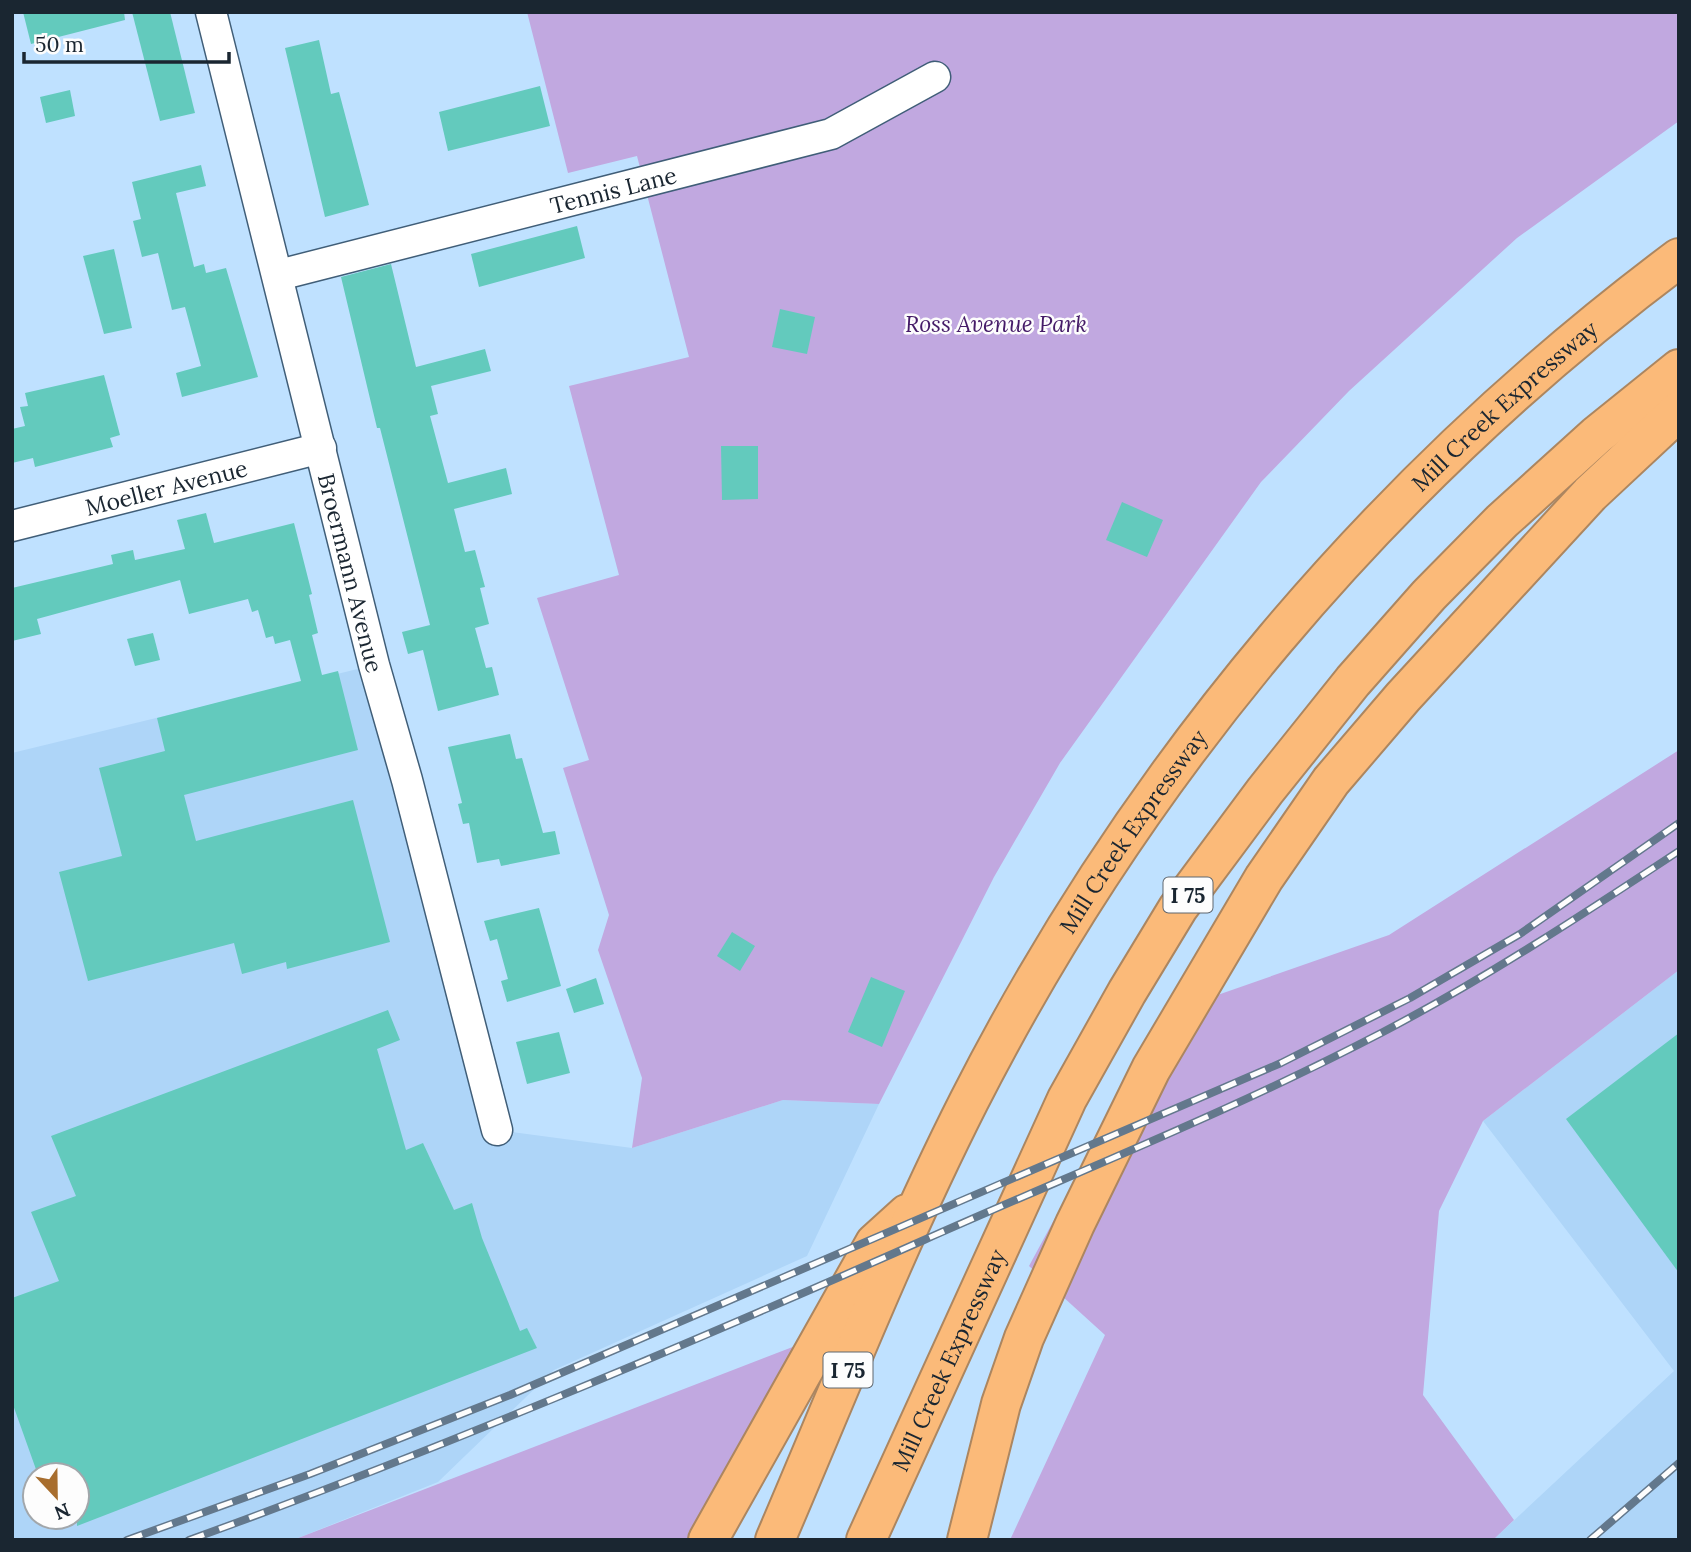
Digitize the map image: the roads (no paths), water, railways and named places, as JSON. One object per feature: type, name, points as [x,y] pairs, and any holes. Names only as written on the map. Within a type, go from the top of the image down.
[{"type":"highway","name":"Mill Creek Expressway","points":[[775,1540],[922,1201],[970,1100],[1088,893],[1146,804],[1272,640],[1432,468],[1506,397],[1603,315],[1679,258]]},
{"type":"highway","name":"Mill Creek Expressway","points":[[866,1540],[1067,1099],[1178,908],[1273,781],[1353,681],[1429,595],[1511,512],[1597,435],[1679,369]]},
{"type":"highway","points":[[967,1540],[1001,1404],[1024,1338],[1075,1224],[1151,1069],[1264,878],[1331,781],[1402,697],[1590,494],[1679,411]]},
{"type":"highway","points":[[708,1540],[875,1243],[922,1201]]},
{"type":"street","name":"Broermann Avenue","points":[[211,12],[279,275],[374,665],[407,780],[497,1130]]},
{"type":"street","name":"Tennis Lane","points":[[279,275],[831,134],[935,77]]},
{"type":"street","name":"Moeller Avenue","points":[[12,526],[321,449]]},
{"type":"railway","points":[[127,1540],[310,1474],[510,1395],[1281,1063],[1410,998],[1520,934],[1679,823]]},
{"type":"railway","points":[[189,1540],[467,1434],[651,1358],[1270,1088],[1383,1032],[1459,990],[1679,851]]},
{"type":"railway","points":[[1590,1540],[1679,1463]]},
{"type":"park label","name":"Ross Avenue Park","points":[[996,323]]}]
